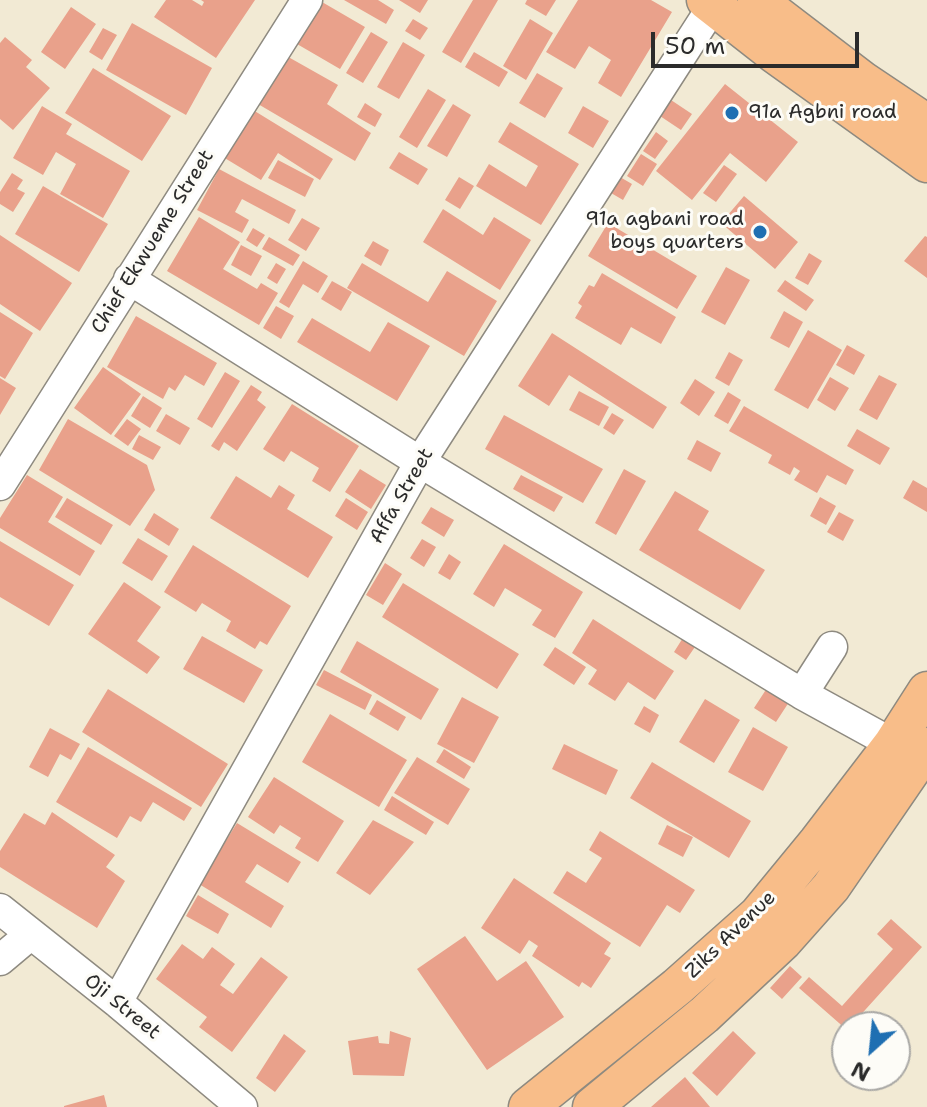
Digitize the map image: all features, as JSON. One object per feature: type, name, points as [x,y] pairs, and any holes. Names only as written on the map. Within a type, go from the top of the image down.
[{"type":"main road","points":[[757,0],[863,81],[927,124]]},
{"type":"main road","points":[[709,3],[927,163]]},
{"type":"main road","name":"Ziks Avenue","points":[[592,1107],[704,1015],[783,941],[831,887],[910,746],[927,691]]},
{"type":"main road","name":"Ziks Avenue","points":[[528,1107],[677,987],[758,915],[818,842],[910,746]]},
{"type":"street","name":"Chief Ekwueme Street","points":[[0,485],[307,0]]},
{"type":"street","name":"Affa Street","points":[[117,1002],[420,462],[709,3]]},
{"type":"street","points":[[129,279],[420,462],[802,694],[910,746]]},
{"type":"street","points":[[802,694],[832,647]]},
{"type":"street","name":"Oji Street","points":[[0,909],[242,1107]]},
{"type":"street","points":[[0,960],[31,934]]},
{"type":"building","points":[[166,0],[192,0],[202,6],[204,2],[201,0],[255,0],[216,58],[154,17]]},
{"type":"building","points":[[344,0],[378,0],[394,10],[386,24]]},
{"type":"building","points":[[399,0],[428,0],[420,13]]},
{"type":"building","points":[[473,0],[498,0],[461,63],[442,52]]},
{"type":"building","points":[[527,0],[556,0],[546,16],[525,4]]},
{"type":"building","points":[[578,0],[651,0],[672,12],[621,97],[598,83],[611,60],[589,46],[575,69],[546,52]]},
{"type":"building","points":[[322,2],[365,27],[340,69],[297,44]]},
{"type":"building","points":[[71,7],[96,24],[65,69],[41,52]]},
{"type":"building","points":[[413,19],[428,28],[420,40],[405,31]]},
{"type":"building","points":[[530,19],[553,33],[526,80],[503,66]]},
{"type":"building","points":[[132,23],[212,68],[186,115],[106,70]]},
{"type":"building","points":[[103,28],[117,35],[102,60],[89,52]]},
{"type":"building","points":[[371,32],[388,42],[363,83],[346,73]]},
{"type":"building","points":[[5,37],[32,60],[26,67],[50,88],[13,130],[0,119],[0,43]]},
{"type":"building","points":[[403,42],[425,55],[399,99],[377,87]]},
{"type":"building","points":[[474,52],[508,72],[499,87],[465,67]]},
{"type":"building","points":[[283,54],[338,85],[327,104],[371,133],[355,161],[258,104]]},
{"type":"building","points":[[93,68],[171,116],[142,161],[65,113]]},
{"type":"building","points":[[537,73],[563,88],[545,118],[519,103]]},
{"type":"building","name":"91a Agbni road","points":[[725,84],[798,142],[766,182],[730,153],[692,200],[656,171]]},
{"type":"building","points":[[428,89],[446,100],[417,148],[399,137]]},
{"type":"building","points":[[671,100],[692,114],[681,130],[660,116]]},
{"type":"building","points":[[365,103],[382,114],[375,127],[357,117]]},
{"type":"building","points":[[453,104],[471,115],[447,157],[427,146]]},
{"type":"building","points":[[42,106],[72,124],[66,134],[130,171],[103,218],[60,194],[76,164],[56,152],[43,175],[13,158]]},
{"type":"building","points":[[583,106],[609,121],[593,148],[568,133]]},
{"type":"building","points":[[253,110],[333,159],[320,180],[278,153],[261,180],[223,157]]},
{"type":"building","points":[[510,122],[579,164],[541,225],[476,186],[489,164],[526,187],[538,166],[498,142]]},
{"type":"building","points":[[656,132],[668,141],[655,159],[643,151]]},
{"type":"building","points":[[399,152],[428,169],[418,185],[389,168]]},
{"type":"building","points":[[641,154],[657,164],[643,186],[627,176]]},
{"type":"building","points":[[278,160],[314,179],[305,197],[268,178]]},
{"type":"building","points":[[724,165],[737,174],[716,202],[703,193]]},
{"type":"building","points":[[219,169],[296,210],[289,224],[242,199],[235,212],[249,220],[242,233],[197,210]]},
{"type":"building","points":[[12,173],[23,180],[17,189],[25,193],[13,212],[0,204],[0,192]]},
{"type":"building","points":[[459,177],[474,186],[460,209],[445,200]]},
{"type":"building","points":[[620,177],[632,184],[623,200],[611,193]]},
{"type":"building","points":[[43,186],[108,224],[79,272],[15,234]]},
{"type":"building","name":"91a agbani road boys quarters","points":[[744,196],[798,242],[775,269],[721,223]]},
{"type":"building","points":[[443,209],[483,235],[494,217],[531,240],[500,290],[423,242]]},
{"type":"building","points":[[199,217],[240,242],[223,269],[257,289],[261,283],[278,293],[259,325],[167,271]]},
{"type":"building","points":[[302,218],[320,228],[306,251],[288,240]]},
{"type":"building","points":[[608,223],[697,276],[677,309],[588,256]]},
{"type":"building","points":[[253,228],[265,235],[257,247],[246,240]]},
{"type":"building","points":[[0,235],[72,283],[40,331],[0,304]]},
{"type":"building","points":[[269,237],[300,255],[293,266],[262,249]]},
{"type":"building","points":[[927,237],[927,278],[904,261]]},
{"type":"building","points":[[373,241],[389,250],[381,266],[364,256]]},
{"type":"building","points":[[241,245],[262,256],[251,276],[231,265]]},
{"type":"building","points":[[809,253],[822,261],[808,285],[795,278]]},
{"type":"building","points":[[303,261],[328,276],[318,293],[303,284],[289,308],[279,302]]},
{"type":"building","points":[[276,263],[286,269],[277,284],[267,278]]},
{"type":"building","points":[[362,263],[428,302],[447,271],[497,301],[464,356],[347,288]]},
{"type":"building","points":[[726,267],[750,280],[725,325],[701,312]]},
{"type":"building","points":[[602,273],[676,317],[661,344],[631,327],[621,345],[575,318],[582,306],[578,303],[589,285],[594,287]]},
{"type":"building","points":[[785,280],[814,300],[806,311],[777,291]]},
{"type":"building","points":[[332,281],[352,292],[341,311],[321,299]]},
{"type":"building","points":[[276,306],[294,316],[281,339],[263,328]]},
{"type":"building","points":[[784,311],[803,322],[789,348],[770,338]]},
{"type":"building","points":[[0,312],[33,333],[5,379],[0,376]]},
{"type":"building","points":[[136,316],[217,363],[204,386],[185,375],[175,391],[169,387],[163,399],[107,367]]},
{"type":"building","points":[[312,318],[370,352],[388,322],[430,346],[397,401],[297,342]]},
{"type":"building","points":[[808,330],[842,350],[808,409],[774,390]]},
{"type":"building","points":[[552,333],[667,407],[653,429],[569,375],[549,406],[518,386]]},
{"type":"building","points":[[847,345],[865,355],[854,375],[836,365]]},
{"type":"building","points":[[729,352],[743,360],[729,386],[715,378]]},
{"type":"building","points":[[103,367],[141,394],[111,435],[74,408]]},
{"type":"building","points":[[225,372],[240,381],[212,428],[197,419]]},
{"type":"building","points":[[879,375],[897,384],[877,420],[859,410]]},
{"type":"building","points":[[830,377],[849,388],[835,411],[817,400]]},
{"type":"building","points":[[0,378],[16,388],[0,415]]},
{"type":"building","points":[[695,379],[715,392],[699,416],[680,403]]},
{"type":"building","points":[[251,385],[262,392],[257,400],[266,407],[237,451],[224,442],[219,451],[211,446]]},
{"type":"building","points":[[579,391],[609,407],[599,426],[569,410]]},
{"type":"building","points":[[728,392],[741,400],[728,424],[714,416]]},
{"type":"building","points":[[143,396],[162,408],[150,428],[131,416]]},
{"type":"building","points":[[292,404],[359,446],[330,492],[312,481],[319,468],[291,451],[284,462],[263,449]]},
{"type":"building","points":[[744,406],[854,470],[846,485],[827,475],[817,493],[794,480],[800,471],[794,467],[790,475],[768,463],[772,455],[729,431]]},
{"type":"building","points":[[612,413],[624,420],[614,435],[603,428]]},
{"type":"building","points":[[166,414],[190,428],[180,445],[156,431]]},
{"type":"building","points":[[504,415],[603,469],[583,503],[485,449]]},
{"type":"building","points":[[68,419],[147,465],[155,490],[130,526],[39,470]]},
{"type":"building","points":[[127,419],[141,429],[128,446],[114,436]]},
{"type":"building","points":[[857,429],[890,448],[880,465],[847,446]]},
{"type":"building","points":[[139,435],[161,447],[153,460],[132,449]]},
{"type":"building","points":[[697,440],[721,453],[711,472],[687,459]]},
{"type":"building","points":[[360,469],[386,485],[371,509],[345,492]]},
{"type":"building","points":[[624,469],[646,481],[616,535],[595,523]]},
{"type":"building","points":[[27,475],[63,497],[48,522],[95,551],[80,576],[0,528],[0,518]]},
{"type":"building","points":[[521,475],[563,497],[554,512],[513,489]]},
{"type":"building","points":[[236,476],[271,498],[279,485],[295,495],[287,509],[333,537],[308,578],[210,518]]},
{"type":"building","points":[[913,480],[927,488],[927,512],[903,498]]},
{"type":"building","points":[[675,491],[709,511],[698,530],[765,570],[740,610],[639,550]]},
{"type":"building","points":[[820,497],[836,506],[826,525],[810,516]]},
{"type":"building","points":[[67,498],[113,525],[101,545],[55,517]]},
{"type":"building","points":[[346,498],[368,512],[357,530],[335,516]]},
{"type":"building","points":[[431,507],[454,520],[444,537],[421,523]]},
{"type":"building","points":[[839,512],[854,520],[843,541],[827,532]]},
{"type":"building","points":[[154,513],[179,529],[169,546],[144,530]]},
{"type":"building","points":[[138,538],[168,556],[152,581],[122,563]]},
{"type":"building","points":[[422,539],[436,547],[424,567],[410,558]]},
{"type":"building","points":[[0,541],[74,585],[49,626],[0,597]]},
{"type":"building","points":[[504,544],[583,592],[555,638],[532,625],[542,610],[505,588],[494,607],[473,594]]},
{"type":"building","points":[[193,545],[291,606],[267,645],[260,641],[255,649],[226,631],[231,621],[202,603],[196,612],[164,592]]},
{"type":"building","points":[[449,554],[461,562],[450,580],[438,573]]},
{"type":"building","points":[[385,563],[402,574],[383,605],[366,595]]},
{"type":"building","points":[[124,582],[161,607],[137,641],[160,657],[147,674],[88,634]]},
{"type":"building","points":[[403,583],[519,654],[497,689],[382,617]]},
{"type":"building","points":[[593,619],[674,671],[655,700],[628,682],[615,701],[588,684],[597,670],[572,653]]},
{"type":"building","points":[[686,633],[699,641],[686,660],[674,652]]},
{"type":"building","points":[[202,636],[263,670],[244,703],[183,669]]},
{"type":"building","points":[[357,641],[439,689],[421,720],[340,672]]},
{"type":"building","points":[[555,647],[586,667],[574,685],[543,665]]},
{"type":"building","points":[[324,670],[372,695],[365,710],[316,685]]},
{"type":"building","points":[[769,685],[791,699],[776,722],[754,708]]},
{"type":"building","points":[[108,689],[228,764],[201,807],[82,732]]},
{"type":"building","points":[[462,697],[499,717],[474,763],[437,744]]},
{"type":"building","points":[[705,699],[740,720],[714,763],[679,742]]},
{"type":"building","points":[[377,700],[406,717],[398,731],[369,714]]},
{"type":"building","points":[[644,706],[659,715],[650,733],[634,724]]},
{"type":"building","points":[[330,714],[407,760],[379,807],[302,762]]},
{"type":"building","points":[[753,727],[788,747],[763,791],[728,772]]},
{"type":"building","points":[[50,728],[80,744],[71,760],[60,754],[48,777],[29,767]]},
{"type":"building","points":[[564,744],[618,770],[606,795],[552,769]]},
{"type":"building","points":[[88,747],[192,808],[184,821],[153,802],[141,822],[130,816],[117,838],[56,802]]},
{"type":"building","points":[[444,749],[471,767],[464,779],[436,762]]},
{"type":"building","points":[[417,757],[470,789],[448,825],[394,793]]},
{"type":"building","points":[[652,762],[751,821],[729,858],[630,798]]},
{"type":"building","points":[[274,777],[344,821],[318,862],[295,848],[301,838],[280,825],[274,834],[248,817]]},
{"type":"building","points":[[392,796],[434,822],[426,835],[384,810]]},
{"type":"building","points":[[52,812],[115,855],[106,867],[125,881],[97,928],[0,867],[0,851],[24,813],[45,825]]},
{"type":"building","points":[[373,820],[414,842],[370,895],[336,873]]},
{"type":"building","points":[[237,823],[301,862],[288,883],[257,864],[245,882],[284,906],[271,928],[199,884]]},
{"type":"building","points":[[667,825],[693,837],[683,857],[658,844]]},
{"type":"building","points":[[600,831],[695,890],[680,913],[667,905],[640,947],[553,893],[567,871],[586,883],[602,858],[589,850]]},
{"type":"building","points":[[514,878],[611,943],[604,954],[611,958],[591,988],[582,982],[579,987],[532,956],[538,946],[529,940],[520,954],[481,928]]},
{"type":"building","points":[[198,895],[229,914],[218,934],[186,916]]},
{"type":"building","points":[[891,919],[922,947],[864,1011],[831,1011],[831,1016],[799,988],[809,977],[842,1006],[893,949],[877,934]]},
{"type":"building","points":[[465,936],[497,981],[526,961],[564,1017],[487,1070],[417,969]]},
{"type":"building","points":[[182,944],[203,959],[212,947],[235,964],[220,985],[233,994],[261,957],[288,977],[232,1052],[199,1027],[207,1017],[156,979]]},
{"type":"building","points":[[790,966],[802,977],[782,999],[770,988]]},
{"type":"building","points":[[390,1031],[411,1038],[404,1076],[353,1075],[348,1041],[378,1036],[379,1043],[389,1044]]},
{"type":"building","points":[[733,1031],[756,1053],[717,1096],[692,1073]]},
{"type":"building","points":[[284,1034],[306,1051],[275,1092],[256,1078]]},
{"type":"building","points":[[685,1077],[710,1107],[651,1107]]},
{"type":"building","points":[[104,1095],[107,1107],[64,1107],[64,1106]]},
{"type":"place","name":"91a Agbni road","points":[[732,113]]},
{"type":"place","name":"91a agbani road boys quarters","points":[[760,232]]}]
